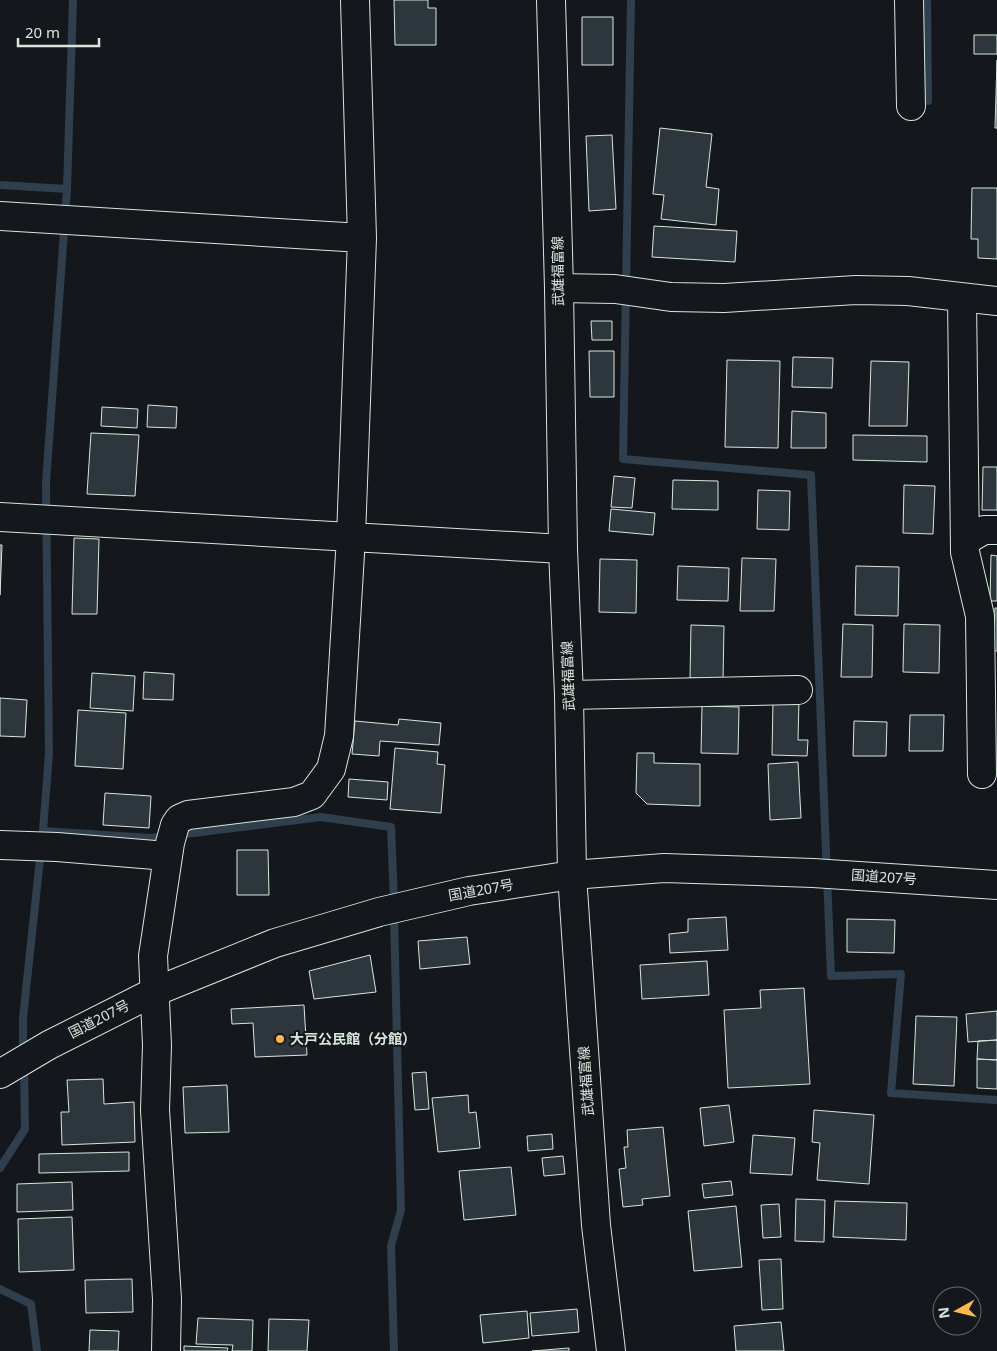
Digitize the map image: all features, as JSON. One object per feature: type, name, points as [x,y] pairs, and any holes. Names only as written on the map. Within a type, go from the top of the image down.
[{"type":"main road","points":[[166,1351],[167,1299],[155,1110],[157,1045],[153,956],[171,841],[179,818],[188,815],[294,802],[312,794],[331,769],[339,736],[351,537],[362,238],[355,0]]},
{"type":"main road","name":"武雄福富線","points":[[551,0],[572,875],[596,1226],[611,1351]]},
{"type":"main road","points":[[909,0],[911,106]]},
{"type":"main road","points":[[0,216],[362,238]]},
{"type":"main road","points":[[558,288],[626,291],[671,297],[724,298],[856,290],[908,291],[997,301]]},
{"type":"main road","points":[[962,297],[964,552],[980,616],[989,679],[982,774]]},
{"type":"main road","points":[[0,517],[563,549]]},
{"type":"main road","points":[[965,540],[984,530],[997,530]]},
{"type":"main road","points":[[569,695],[798,690]]},
{"type":"main road","points":[[11,846],[57,847],[171,841]]},
{"type":"main road","name":"国道207号","points":[[1,1073],[49,1045],[154,992],[275,943],[407,904],[469,891],[572,875],[664,868],[826,874],[997,885]]},
{"type":"building","points":[[394,0],[428,0],[428,8],[436,8],[436,45],[395,45]]},
{"type":"building","points":[[582,17],[613,17],[613,65],[582,65]]},
{"type":"building","points":[[974,35],[997,35],[997,54],[974,54]]},
{"type":"building","points":[[997,60],[997,128],[995,128]]},
{"type":"building","points":[[660,128],[712,134],[706,187],[719,189],[716,225],[661,219],[664,195],[653,194]]},
{"type":"building","points":[[612,135],[616,209],[589,211],[586,136]]},
{"type":"building","points":[[972,188],[997,188],[997,259],[978,258],[978,239],[971,239]]},
{"type":"building","points":[[654,226],[737,231],[735,262],[652,257]]},
{"type":"building","points":[[591,321],[612,321],[612,340],[592,340]]},
{"type":"building","points":[[589,351],[614,351],[614,397],[590,397]]},
{"type":"building","points":[[793,357],[833,358],[832,388],[792,387]]},
{"type":"building","points":[[727,360],[780,361],[778,448],[725,447]]},
{"type":"building","points":[[871,361],[909,362],[907,426],[869,426]]},
{"type":"building","points":[[148,405],[177,407],[176,428],[147,427]]},
{"type":"building","points":[[102,407],[138,409],[137,428],[101,426]]},
{"type":"building","points":[[792,411],[826,413],[826,448],[791,448]]},
{"type":"building","points":[[91,433],[139,435],[135,496],[87,494]]},
{"type":"building","points":[[853,435],[927,436],[927,462],[853,460]]},
{"type":"building","points":[[983,467],[997,467],[997,510],[982,510]]},
{"type":"building","points":[[614,476],[635,478],[632,508],[611,507]]},
{"type":"building","points":[[673,480],[718,481],[718,510],[672,509]]},
{"type":"building","points":[[904,485],[935,486],[933,534],[903,533]]},
{"type":"building","points":[[758,490],[790,491],[789,530],[757,529]]},
{"type":"building","points":[[611,509],[655,513],[653,535],[609,531]]},
{"type":"building","points":[[74,538],[99,539],[97,614],[72,614]]},
{"type":"building","points":[[0,545],[2,545],[0,595]]},
{"type":"building","points":[[991,555],[997,556],[997,601],[990,601]]},
{"type":"building","points":[[742,558],[776,559],[774,611],[740,611]]},
{"type":"building","points":[[600,559],[637,560],[636,613],[599,612]]},
{"type":"building","points":[[678,566],[729,568],[728,601],[677,600]]},
{"type":"building","points":[[856,566],[899,567],[898,616],[855,615]]},
{"type":"building","points":[[995,608],[997,608],[997,651],[994,651]]},
{"type":"building","points":[[843,624],[873,625],[872,677],[841,677]]},
{"type":"building","points":[[904,624],[940,625],[939,673],[903,672]]},
{"type":"building","points":[[691,625],[724,626],[723,679],[690,678]]},
{"type":"building","points":[[144,672],[174,674],[173,700],[143,699]]},
{"type":"building","points":[[92,673],[135,676],[133,711],[90,708]]},
{"type":"building","points":[[0,698],[27,700],[25,737],[0,736]]},
{"type":"building","points":[[773,700],[799,701],[798,740],[808,740],[807,756],[772,755]]},
{"type":"building","points":[[702,706],[739,707],[738,754],[701,753]]},
{"type":"building","points":[[78,710],[126,713],[123,769],[75,766]]},
{"type":"building","points":[[910,715],[944,715],[943,751],[909,751]]},
{"type":"building","points":[[399,719],[441,723],[439,745],[380,741],[379,756],[352,754],[355,721],[398,725]]},
{"type":"building","points":[[854,721],[887,722],[886,756],[853,756]]},
{"type":"building","points":[[395,748],[438,752],[437,764],[445,765],[441,813],[390,809]]},
{"type":"building","points":[[637,753],[654,753],[654,763],[700,764],[700,806],[647,804],[636,793]]},
{"type":"building","points":[[798,762],[801,818],[770,820],[768,764]]},
{"type":"building","points":[[349,779],[388,782],[387,800],[348,797]]},
{"type":"building","points":[[105,793],[151,796],[149,828],[103,825]]},
{"type":"building","points":[[237,850],[268,850],[269,895],[237,895]]},
{"type":"building","points":[[726,917],[728,950],[670,953],[669,934],[688,932],[688,919]]},
{"type":"building","points":[[847,919],[895,920],[894,953],[847,952]]},
{"type":"building","points":[[467,937],[470,964],[420,969],[418,941]]},
{"type":"building","points":[[370,955],[376,992],[314,999],[309,971]]},
{"type":"building","points":[[707,961],[709,995],[642,999],[640,965]]},
{"type":"building","points":[[804,988],[810,1084],[728,1088],[724,1010],[761,1008],[760,990]]},
{"type":"building","name":"大戸公民館（分館）","points":[[304,1005],[307,1055],[255,1057],[253,1023],[232,1024],[231,1009]]},
{"type":"building","points":[[997,1011],[997,1040],[968,1042],[966,1014]]},
{"type":"building","points":[[916,1016],[957,1017],[954,1086],[913,1084]]},
{"type":"building","points":[[997,1040],[997,1060],[977,1059],[978,1041]]},
{"type":"building","points":[[977,1059],[997,1060],[997,1089],[977,1088]]},
{"type":"building","points":[[426,1072],[429,1109],[415,1110],[412,1073]]},
{"type":"building","points":[[103,1079],[104,1104],[134,1102],[135,1142],[62,1145],[61,1112],[69,1112],[67,1080]]},
{"type":"building","points":[[227,1085],[229,1132],[185,1133],[183,1087]]},
{"type":"building","points":[[468,1095],[469,1113],[476,1112],[480,1148],[438,1152],[432,1098]]},
{"type":"building","points":[[729,1105],[734,1142],[704,1146],[700,1108]]},
{"type":"building","points":[[814,1110],[874,1115],[869,1184],[817,1180],[820,1143],[812,1142]]},
{"type":"building","points":[[663,1127],[670,1196],[642,1199],[643,1205],[623,1207],[619,1169],[626,1168],[624,1147],[628,1147],[627,1130]]},
{"type":"building","points":[[552,1134],[553,1149],[528,1151],[527,1136]]},
{"type":"building","points":[[753,1135],[795,1138],[792,1175],[750,1173]]},
{"type":"building","points":[[129,1152],[129,1171],[39,1173],[39,1154]]},
{"type":"building","points":[[563,1156],[565,1174],[544,1176],[542,1158]]},
{"type":"building","points":[[511,1167],[516,1215],[464,1220],[459,1171]]},
{"type":"building","points":[[731,1181],[733,1195],[704,1198],[702,1184]]},
{"type":"building","points":[[72,1182],[73,1210],[17,1212],[17,1184]]},
{"type":"building","points":[[796,1199],[825,1200],[824,1242],[795,1241]]},
{"type":"building","points":[[835,1201],[907,1203],[906,1240],[833,1237]]},
{"type":"building","points":[[779,1204],[781,1237],[763,1238],[761,1205]]},
{"type":"building","points":[[736,1206],[742,1267],[694,1271],[688,1211]]},
{"type":"building","points":[[72,1217],[74,1270],[19,1272],[18,1219]]},
{"type":"building","points":[[781,1259],[783,1309],[762,1310],[759,1260]]},
{"type":"building","points":[[132,1279],[133,1312],[86,1313],[85,1280]]},
{"type":"building","points":[[577,1309],[579,1332],[532,1336],[530,1313]]},
{"type":"building","points":[[527,1311],[529,1338],[483,1343],[480,1315]]},
{"type":"building","points":[[198,1318],[253,1320],[252,1351],[232,1351],[233,1345],[196,1344]]},
{"type":"building","points":[[269,1319],[309,1320],[307,1351],[268,1351]]},
{"type":"building","points":[[781,1322],[784,1351],[736,1351],[734,1326]]},
{"type":"building","points":[[90,1330],[119,1331],[118,1351],[89,1351]]},
{"type":"building","points":[[184,1346],[228,1348],[227,1351],[184,1351]]},
{"type":"building","points":[[569,1348],[569,1351],[532,1351]]},
{"type":"waterway","points":[[23,1054],[23,1018],[43,831],[49,754],[46,483],[67,189],[73,0]]},
{"type":"waterway","points":[[631,0],[623,459],[811,475],[831,976],[901,974],[891,1093],[997,1100]]},
{"type":"waterway","points":[[927,0],[928,101]]},
{"type":"waterway","points":[[0,185],[67,189]]},
{"type":"waterway","points":[[177,835],[321,817],[391,827],[394,903]]},
{"type":"waterway","points":[[43,831],[150,838],[166,836]]},
{"type":"waterway","points":[[394,914],[401,1210],[391,1246],[394,1351]]},
{"type":"waterway","points":[[0,1168],[25,1129],[24,1065]]},
{"type":"waterway","points":[[0,1289],[31,1304],[37,1351]]},
{"type":"place","name":"大戸公民館（分館）","points":[[280,1039]]}]
